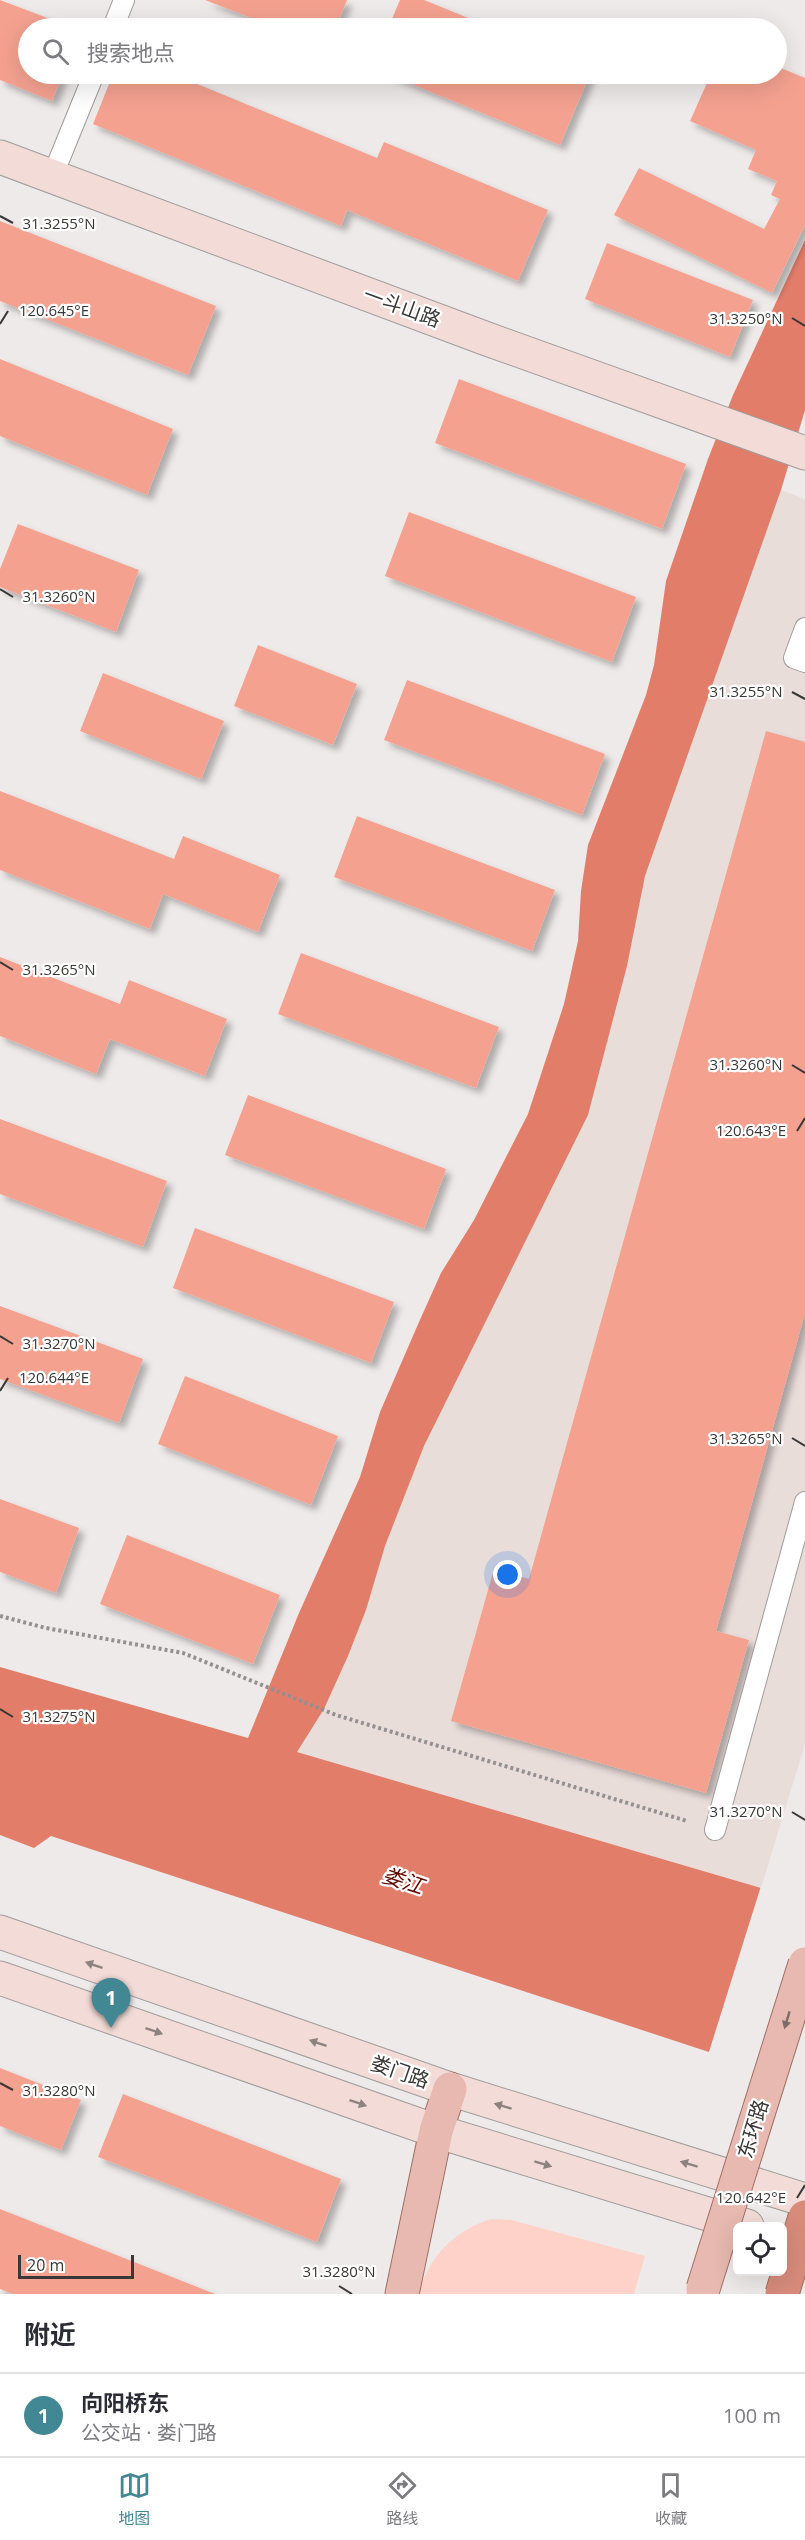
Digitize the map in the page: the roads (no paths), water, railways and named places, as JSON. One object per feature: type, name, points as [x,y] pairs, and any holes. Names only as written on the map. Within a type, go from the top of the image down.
[{"type":"highway","points":[[782,2294],[805,2217]]},
{"type":"main road","name":"一斗山路","points":[[0,157],[803,452]]},
{"type":"main road","name":"娄门路","points":[[0,1932],[450,2090],[805,2199]]},
{"type":"main road","name":"东环路","points":[[702,2291],[805,1964]]},
{"type":"main road","points":[[0,1978],[436,2130],[734,2222]]},
{"type":"main road","points":[[402,2294],[436,2130],[450,2090]]},
{"type":"main road","points":[[787,2239],[805,2244]]},
{"type":"lane","points":[[117,18],[124,0]]},
{"type":"lane","points":[[52,177],[90,84]]},
{"type":"lane","points":[[805,628],[794,658],[805,662]]},
{"type":"lane","points":[[715,1830],[805,1502]]},
{"type":"water","name":"娄江","points":[[805,240],[805,410],[781,490],[645,876],[627,966],[588,1115],[424,1446],[385,1546],[366,1610],[348,1656],[324,1709],[297,1752],[761,1888],[715,2054],[51,1836],[34,1848],[0,1835],[0,1667],[248,1738],[299,1613],[360,1477],[380,1412],[419,1322],[441,1273],[474,1220],[528,1114],[564,1004],[578,941],[581,891],[588,845],[646,695],[654,665],[666,581],[708,459],[733,395]]},
{"type":"place","name":"向阳桥东","points":[[111,2028]]}]
